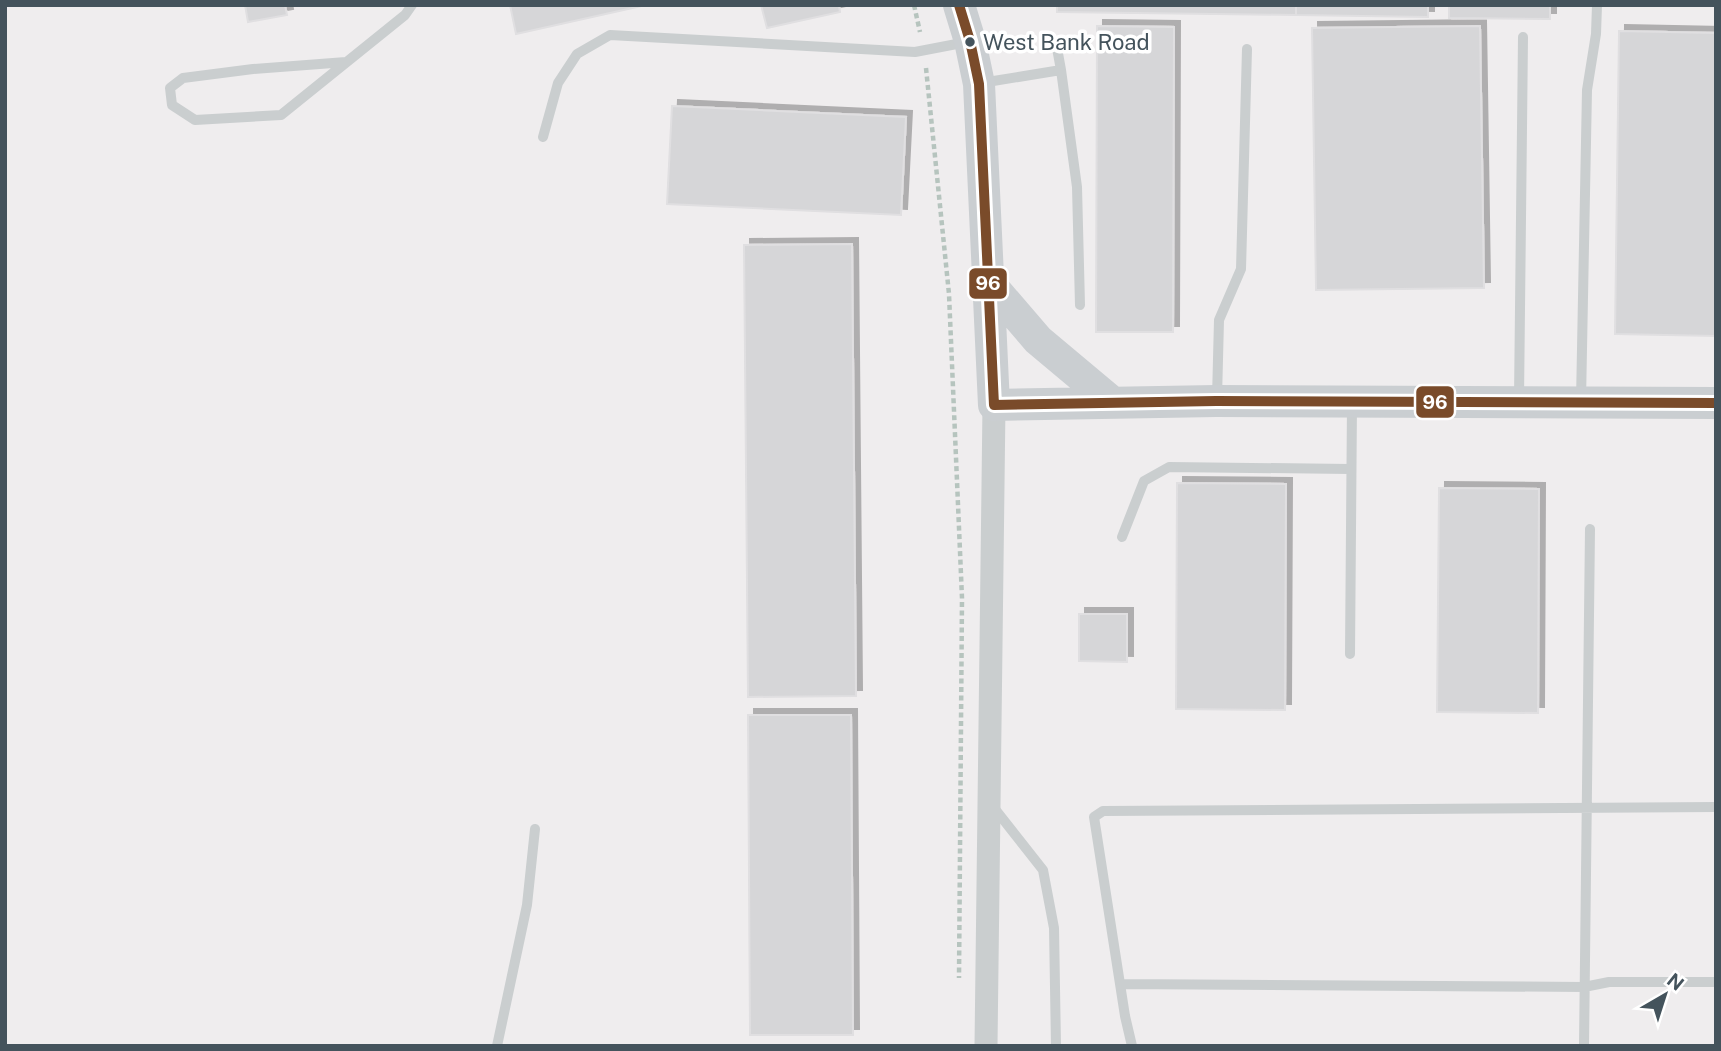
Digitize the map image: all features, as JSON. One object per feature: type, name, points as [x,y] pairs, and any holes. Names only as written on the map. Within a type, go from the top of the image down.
[{"type":"street","points":[[959,5],[979,83],[994,405],[986,1046]]},
{"type":"street","points":[[989,283],[1031,333],[1112,402]]},
{"type":"street","points":[[994,405],[1216,401],[1716,403]]},
{"type":"lane","points":[[346,62],[253,69],[183,78],[170,89],[172,105],[195,120],[281,115],[405,15],[412,5]]},
{"type":"lane","points":[[1581,402],[1587,90],[1596,34],[1597,5]]},
{"type":"lane","points":[[543,137],[558,82],[577,54],[610,35],[915,52],[970,41]]},
{"type":"lane","points":[[1519,402],[1523,37]]},
{"type":"lane","points":[[1057,48],[1077,187],[1080,305]]},
{"type":"lane","points":[[1216,401],[1219,320],[1241,269],[1247,48]]},
{"type":"lane","points":[[979,83],[1061,70]]},
{"type":"lane","points":[[1350,654],[1352,401]]},
{"type":"lane","points":[[1122,537],[1144,481],[1169,467],[1350,469]]},
{"type":"lane","points":[[1584,1046],[1590,529]]},
{"type":"lane","points":[[989,802],[1043,870],[1054,928],[1056,1046]]},
{"type":"lane","points":[[1132,1046],[1094,817],[1103,811],[1716,807]]},
{"type":"lane","points":[[497,1046],[527,905],[535,829]]},
{"type":"lane","points":[[1120,984],[1584,987],[1609,982],[1716,982]]},
{"type":"path","points":[[914,5],[924,50],[949,294],[962,598],[959,990]]},
{"type":"building","points":[[245,5],[285,5],[287,15],[248,22]]},
{"type":"building","points":[[510,5],[646,5],[516,34]]},
{"type":"building","points":[[761,5],[839,5],[840,12],[767,28]]},
{"type":"building","points":[[1057,5],[1296,5],[1296,15],[1057,12]]},
{"type":"building","points":[[1296,5],[1428,5],[1428,17],[1296,15]]},
{"type":"building","points":[[1449,5],[1550,5],[1550,19],[1449,18]]},
{"type":"building","points":[[1097,26],[1174,27],[1173,332],[1096,332]]},
{"type":"building","points":[[1480,26],[1484,288],[1316,290],[1312,28]]},
{"type":"building","points":[[1619,31],[1716,33],[1716,336],[1615,334]]},
{"type":"building","points":[[672,106],[906,117],[901,215],[667,204]]},
{"type":"building","points":[[852,244],[856,696],[748,697],[744,245]]},
{"type":"building","points":[[1177,483],[1286,484],[1285,710],[1176,709]]},
{"type":"building","points":[[1439,488],[1539,489],[1538,713],[1437,712]]},
{"type":"building","points":[[1079,614],[1127,614],[1127,662],[1079,661]]},
{"type":"building","points":[[748,715],[851,715],[853,1035],[750,1035]]},
{"type":"transit line","name":"96","points":[[959,5],[979,84],[994,405],[1216,401],[1716,403]]},
{"type":"place","name":"West Bank Road","points":[[970,42]]}]
